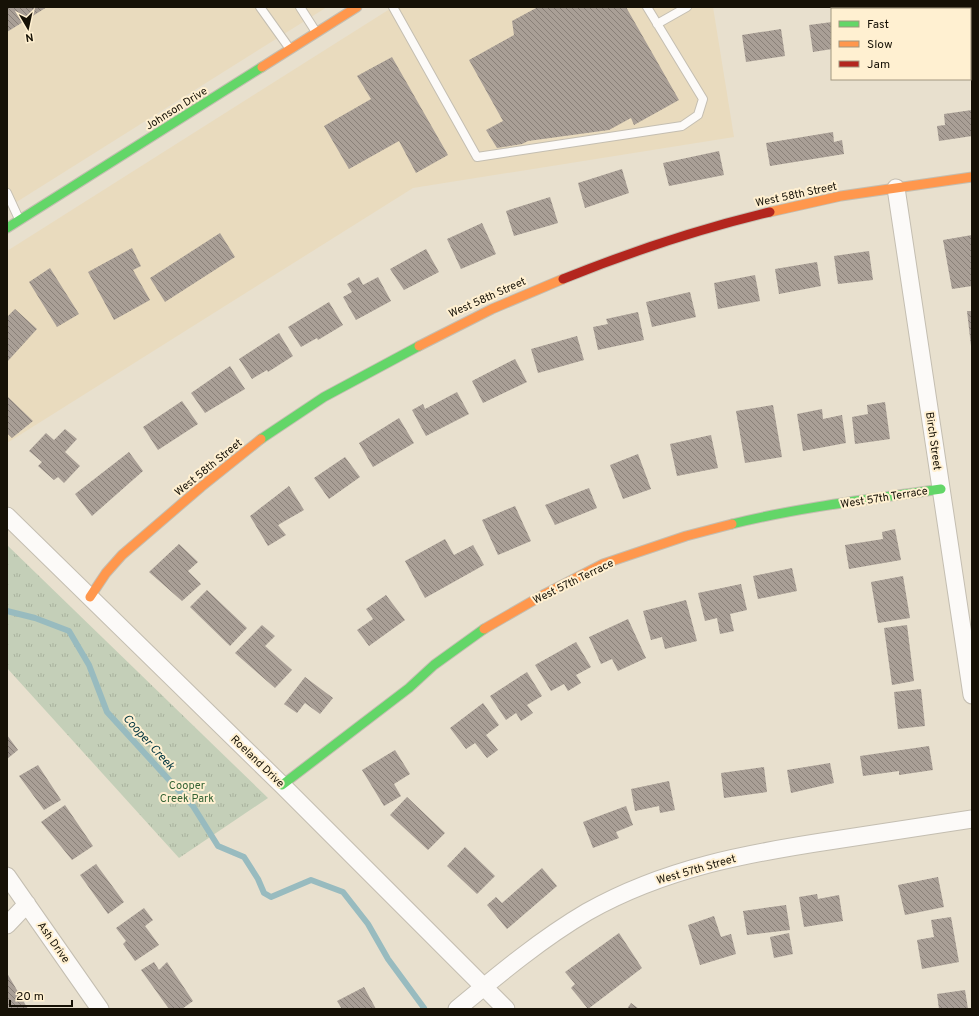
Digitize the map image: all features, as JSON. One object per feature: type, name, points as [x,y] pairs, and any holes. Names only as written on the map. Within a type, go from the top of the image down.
[{"type":"street","name":"Johnson Drive","points":[[7,228],[357,7]]},
{"type":"street","name":"West 58th Street","points":[[90,597],[106,573],[122,555],[232,460],[291,418],[364,374],[454,325],[539,287],[601,263],[709,226],[800,204],[972,177]]},
{"type":"street","name":"Birch Street","points":[[896,188],[972,695]]},
{"type":"street","name":"West 57th Terrace","points":[[282,785],[409,688],[434,665],[494,622],[603,564],[686,536],[762,517],[862,500],[941,489]]},
{"type":"street","name":"Roeland Drive","points":[[7,516],[282,785],[506,1009]]},
{"type":"street","name":"West 57th Street","points":[[456,1009],[555,932],[588,912],[659,879],[716,860],[773,849],[972,819]]},
{"type":"street","name":"Ash Drive","points":[[7,876],[100,1009]]},
{"type":"street","points":[[7,925],[27,904]]},
{"type":"lane","points":[[260,7],[290,50]]},
{"type":"lane","points":[[300,7],[317,33]]},
{"type":"lane","points":[[394,7],[477,158],[682,126],[698,115],[704,99],[647,7]]},
{"type":"lane","points":[[658,24],[687,7]]},
{"type":"lane","points":[[7,193],[19,220]]},
{"type":"shaded area","points":[[7,7],[327,7],[7,208]]},
{"type":"shaded area","points":[[393,7],[713,7],[734,137],[413,188],[7,443],[7,251]]},
{"type":"green space","name":"Cooper Creek Park","points":[[7,545],[268,798],[179,858],[7,668]]},
{"type":"building","points":[[7,7],[47,7],[7,32]]},
{"type":"building","points":[[538,7],[626,7],[679,100],[634,125],[631,118],[609,130],[528,141],[522,144],[497,148],[486,130],[503,121],[469,60],[514,35],[512,21]]},
{"type":"building","points":[[972,7],[972,57],[971,8],[940,8]]},
{"type":"building","points":[[831,22],[831,49],[813,52],[809,25]]},
{"type":"building","points":[[781,29],[785,56],[746,62],[742,35]]},
{"type":"building","points":[[392,57],[448,155],[416,173],[399,141],[349,169],[324,126],[371,99],[357,76]]},
{"type":"building","points":[[972,110],[972,136],[939,141],[937,126],[945,125],[944,114]]},
{"type":"building","points":[[833,132],[834,142],[842,140],[844,154],[770,166],[766,143]]},
{"type":"building","points":[[719,151],[724,175],[669,186],[663,163]]},
{"type":"building","points":[[622,169],[629,193],[585,208],[578,183]]},
{"type":"building","points":[[550,197],[558,223],[514,236],[506,211]]},
{"type":"building","points":[[482,223],[496,254],[461,269],[447,239]]},
{"type":"building","points":[[220,233],[235,257],[165,302],[150,278]]},
{"type":"building","points":[[972,235],[972,286],[952,289],[943,240]]},
{"type":"building","points":[[132,248],[141,266],[133,270],[150,300],[114,320],[88,272]]},
{"type":"building","points":[[426,249],[439,272],[404,290],[390,269]]},
{"type":"building","points":[[869,251],[873,280],[838,284],[834,256]]},
{"type":"building","points":[[817,262],[821,286],[779,294],[775,269]]},
{"type":"building","points":[[50,268],[79,314],[57,327],[29,282]]},
{"type":"building","points":[[755,275],[760,301],[718,309],[714,283]]},
{"type":"building","points":[[359,277],[363,285],[378,277],[391,301],[356,320],[343,297],[352,292],[347,284]]},
{"type":"building","points":[[690,292],[696,317],[652,327],[646,302]]},
{"type":"building","points":[[329,302],[343,325],[318,340],[317,338],[301,347],[288,327]]},
{"type":"building","points":[[15,309],[37,329],[7,362],[7,317]]},
{"type":"building","points":[[967,311],[972,311],[972,346],[971,346]]},
{"type":"building","points":[[638,312],[644,340],[598,350],[593,327],[608,324],[606,319]]},
{"type":"building","points":[[279,333],[293,356],[268,372],[267,370],[252,379],[239,359]]},
{"type":"building","points":[[577,336],[584,360],[538,373],[531,349]]},
{"type":"building","points":[[515,359],[527,382],[483,403],[472,381]]},
{"type":"building","points":[[230,366],[245,389],[205,413],[191,393]]},
{"type":"building","points":[[457,392],[469,414],[426,436],[412,410],[423,404],[425,409]]},
{"type":"building","points":[[8,397],[33,421],[12,438],[7,433]]},
{"type":"building","points":[[182,401],[198,424],[158,450],[143,427]]},
{"type":"building","points":[[885,402],[890,439],[855,444],[852,417],[868,414],[867,405]]},
{"type":"building","points":[[773,405],[782,457],[745,463],[736,411]]},
{"type":"building","points":[[822,409],[823,419],[842,415],[846,443],[803,451],[797,414]]},
{"type":"building","points":[[399,418],[414,443],[373,467],[359,443]]},
{"type":"building","points":[[65,429],[77,439],[65,452],[80,466],[64,483],[58,477],[54,480],[38,466],[42,462],[29,451],[46,433],[54,440]]},
{"type":"building","points":[[711,435],[718,468],[677,476],[670,444]]},
{"type":"building","points":[[129,452],[143,471],[92,516],[75,494]]},
{"type":"building","points":[[638,454],[651,489],[623,499],[610,465]]},
{"type":"building","points":[[345,457],[360,477],[329,499],[314,478]]},
{"type":"building","points":[[289,486],[304,510],[278,525],[286,535],[268,546],[250,516]]},
{"type":"building","points":[[589,488],[597,508],[555,525],[545,505]]},
{"type":"building","points":[[515,506],[531,541],[498,555],[482,520]]},
{"type":"building","points":[[895,529],[901,560],[849,569],[845,545],[883,539],[882,532]]},
{"type":"building","points":[[445,539],[454,555],[473,545],[484,565],[425,598],[405,561]]},
{"type":"building","points":[[179,544],[198,562],[188,571],[201,584],[182,601],[149,572]]},
{"type":"building","points":[[792,568],[797,591],[758,599],[753,576]]},
{"type":"building","points":[[903,576],[910,618],[878,623],[871,582]]},
{"type":"building","points":[[741,584],[747,610],[730,614],[734,631],[720,634],[717,618],[705,621],[698,593]]},
{"type":"building","points":[[207,590],[247,628],[230,646],[190,607]]},
{"type":"building","points":[[386,595],[405,620],[369,646],[357,630],[373,619],[366,609]]},
{"type":"building","points":[[686,600],[697,641],[665,649],[662,637],[651,640],[643,611]]},
{"type":"building","points":[[628,619],[646,658],[618,671],[612,659],[601,664],[589,637]]},
{"type":"building","points":[[262,625],[275,636],[265,646],[292,670],[275,688],[235,653]]},
{"type":"building","points":[[907,625],[914,681],[892,685],[884,628]]},
{"type":"building","points":[[576,642],[591,667],[576,675],[581,683],[568,691],[564,684],[551,691],[535,665]]},
{"type":"building","points":[[527,672],[542,696],[527,705],[533,713],[521,721],[516,713],[506,720],[490,696]]},
{"type":"building","points":[[305,677],[333,698],[320,714],[305,703],[297,713],[284,704]]},
{"type":"building","points":[[921,689],[925,726],[898,729],[894,692]]},
{"type":"building","points":[[483,703],[499,725],[486,735],[498,750],[487,758],[475,743],[466,749],[450,728]]},
{"type":"building","points":[[7,735],[18,750],[7,759]]},
{"type":"building","points":[[929,746],[933,770],[899,775],[899,771],[863,776],[860,756]]},
{"type":"building","points":[[395,750],[410,774],[394,784],[401,796],[384,806],[362,770]]},
{"type":"building","points":[[830,763],[834,783],[791,793],[787,770]]},
{"type":"building","points":[[38,765],[61,800],[44,810],[19,776]]},
{"type":"building","points":[[764,767],[767,792],[724,798],[721,773]]},
{"type":"building","points":[[669,781],[675,810],[660,813],[659,806],[635,811],[631,789]]},
{"type":"building","points":[[407,797],[445,833],[428,850],[390,815]]},
{"type":"building","points":[[65,805],[93,846],[72,860],[41,822]]},
{"type":"building","points":[[626,806],[633,825],[616,832],[619,838],[593,848],[583,822]]},
{"type":"building","points":[[465,847],[495,876],[477,894],[447,866]]},
{"type":"building","points":[[96,864],[124,902],[108,914],[80,875]]},
{"type":"building","points":[[542,868],[557,886],[507,929],[487,905],[496,897],[502,903]]},
{"type":"building","points":[[938,877],[944,907],[905,915],[898,885]]},
{"type":"building","points":[[817,894],[818,899],[839,895],[843,921],[804,927],[799,897]]},
{"type":"building","points":[[786,905],[790,930],[747,935],[743,911]]},
{"type":"building","points":[[144,908],[153,920],[145,926],[159,945],[135,961],[123,944],[126,941],[116,928]]},
{"type":"building","points":[[714,916],[721,937],[731,934],[736,954],[700,965],[688,925]]},
{"type":"building","points":[[951,917],[959,962],[922,969],[917,940],[934,937],[931,920]]},
{"type":"building","points":[[619,933],[642,968],[588,1009],[571,988],[575,984],[565,972]]},
{"type":"building","points":[[789,933],[793,954],[774,958],[770,937]]},
{"type":"building","points":[[154,962],[159,970],[167,962],[193,1001],[182,1009],[169,1009],[141,970]]},
{"type":"building","points":[[7,973],[28,1009],[7,1009]]},
{"type":"building","points":[[364,987],[376,1009],[342,1009],[337,1001]]},
{"type":"building","points":[[965,990],[968,1009],[939,1009],[937,994]]},
{"type":"building","points":[[631,1003],[639,1009],[627,1009]]},
{"type":"waterway","name":"Cooper Creek","points":[[7,611],[35,618],[69,631],[89,665],[107,712],[193,806],[218,846],[244,857],[258,879],[264,893],[271,897],[311,880],[343,892],[368,924],[388,959],[424,1008]]},
{"type":"traffic: fast","points":[[7,228],[262,67]]},
{"type":"traffic: fast","points":[[261,439],[324,397],[419,346]]},
{"type":"traffic: fast","points":[[732,524],[810,508],[941,489]]},
{"type":"traffic: fast","points":[[282,785],[409,688],[434,665],[484,629]]},
{"type":"traffic: slow","points":[[262,67],[357,7]]},
{"type":"traffic: slow","points":[[770,212],[841,196],[972,177]]},
{"type":"traffic: slow","points":[[419,346],[492,309],[563,279]]},
{"type":"traffic: slow","points":[[90,597],[106,573],[122,555],[201,487],[261,439]]},
{"type":"traffic: slow","points":[[484,629],[543,595],[603,564],[686,536],[732,524]]},
{"type":"traffic: jam","points":[[563,279],[665,242],[770,212]]}]
